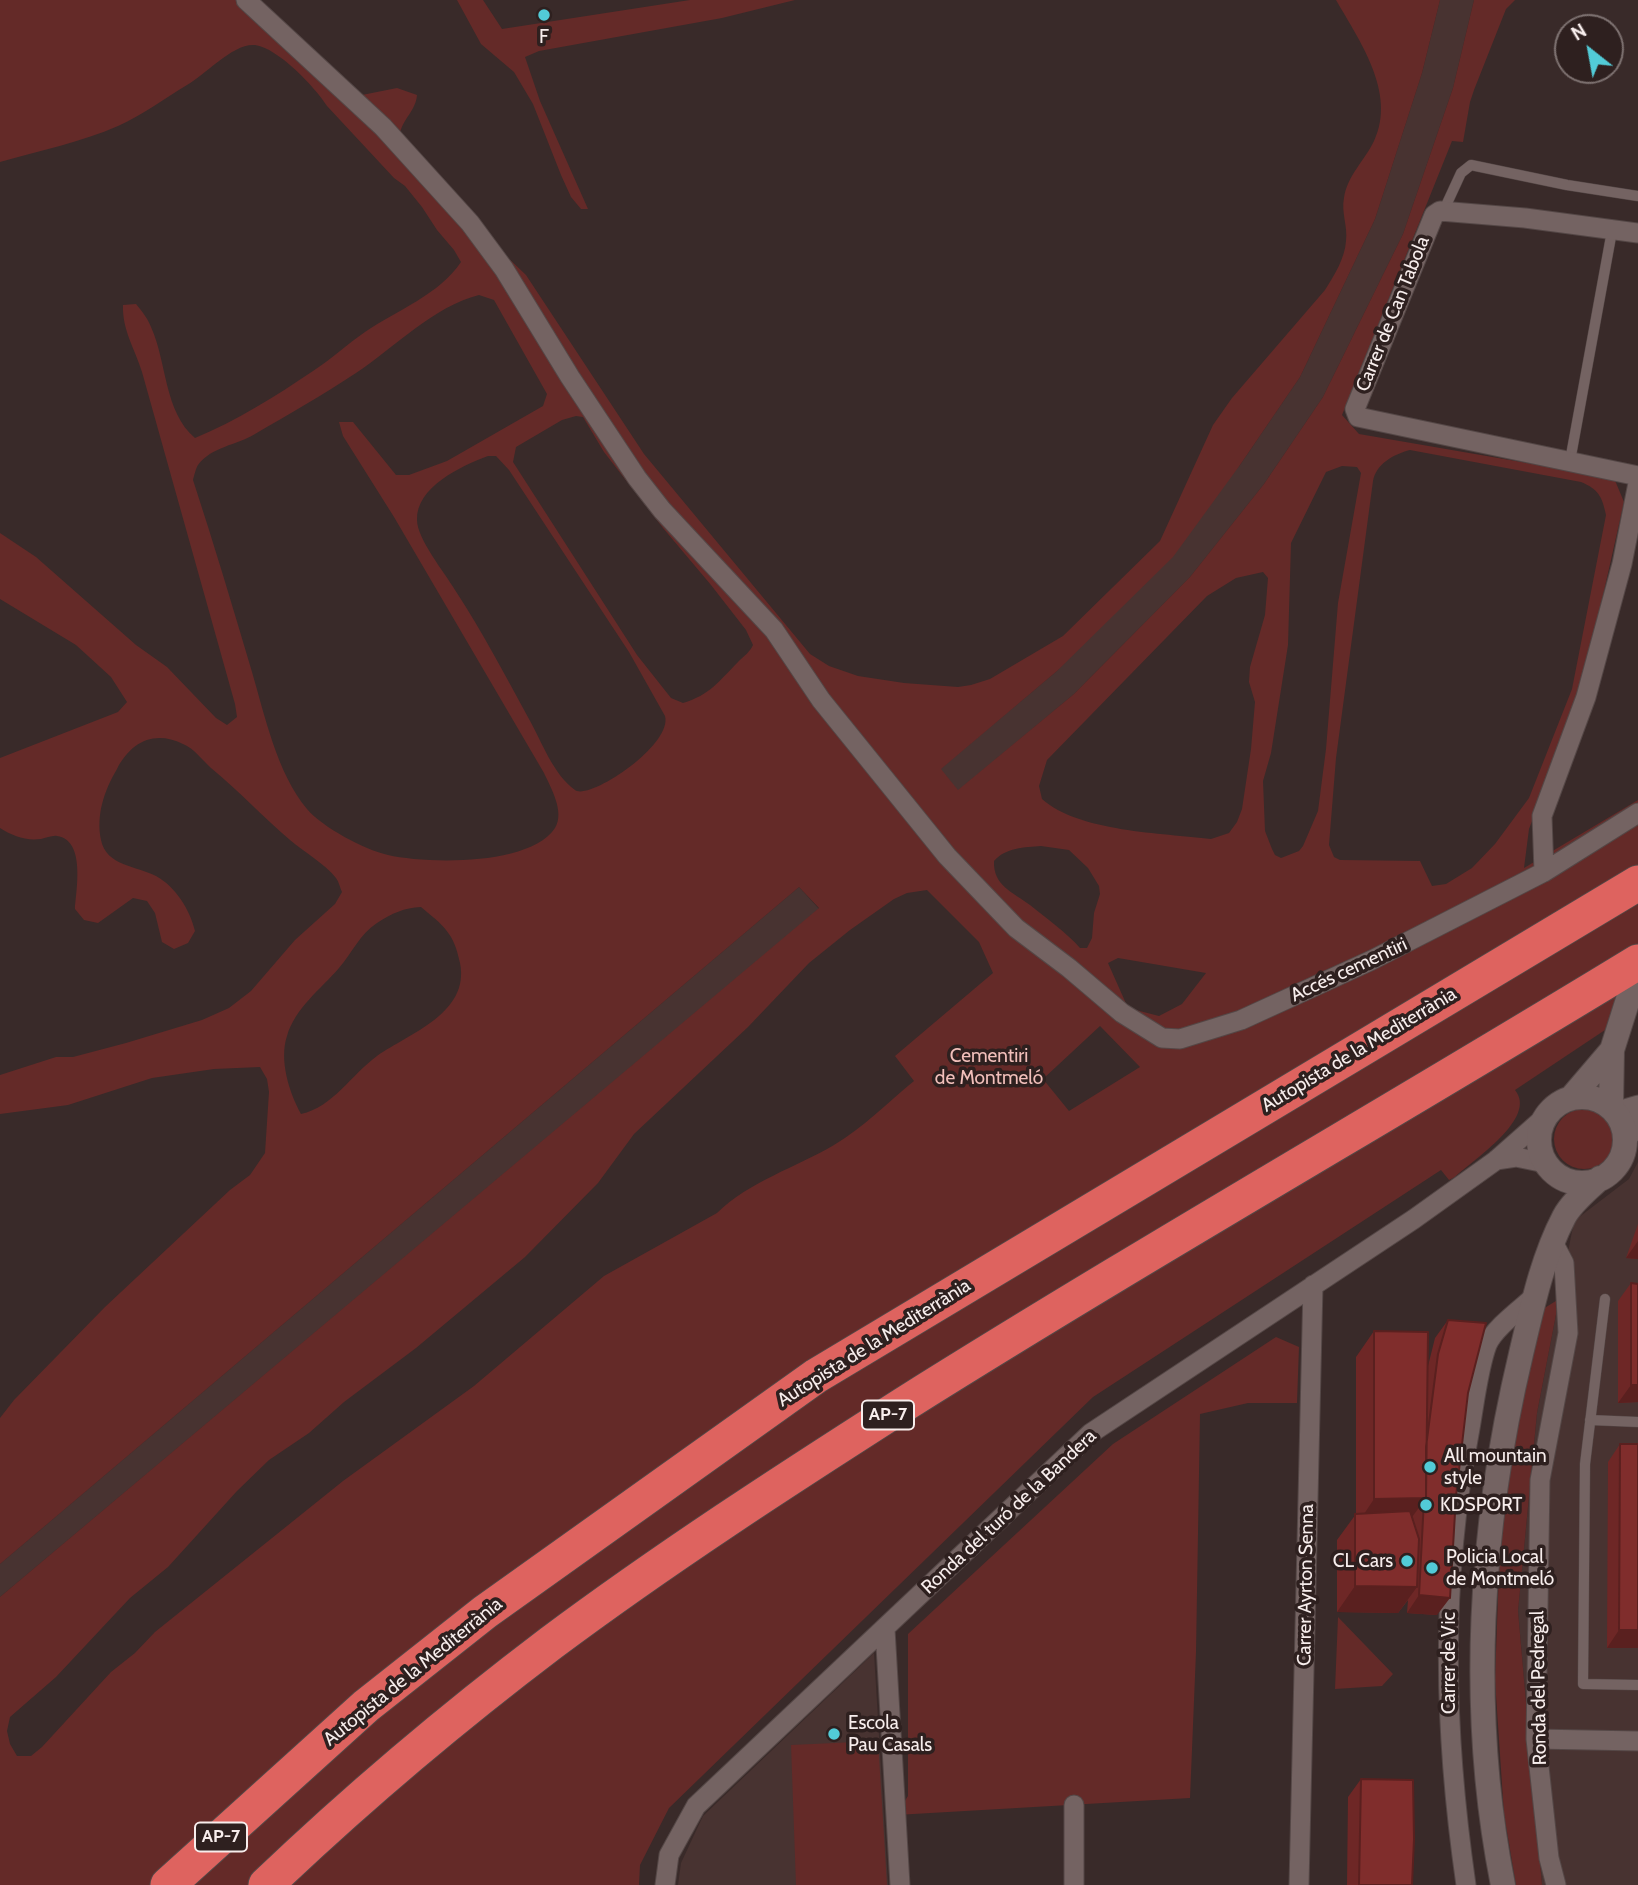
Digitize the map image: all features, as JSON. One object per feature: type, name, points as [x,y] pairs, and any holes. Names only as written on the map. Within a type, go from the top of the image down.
[{"type":"highway","name":"Autopista de la Mediterrània","points":[[168,1885],[366,1706],[485,1612],[816,1376],[1638,883]]},
{"type":"highway","name":"AP-7","points":[[265,1885],[466,1709],[622,1592],[733,1515],[1074,1298],[1638,962]]},
{"type":"highway","points":[[184,1885],[273,1788]]},
{"type":"street","name":"Accés cementiri","points":[[246,0],[383,127],[470,223],[504,269],[570,377],[637,478],[662,510],[774,630],[821,700],[947,856],[1016,928],[1122,1013],[1162,1038],[1180,1039],[1241,1020],[1372,960],[1544,872],[1638,813]]},
{"type":"street","points":[[1443,212],[1525,218],[1638,233]]},
{"type":"street","name":"Carrer de Can Tabola","points":[[1443,212],[1434,215],[1361,392],[1355,409],[1357,417],[1638,476]]},
{"type":"street","points":[[1544,872],[1542,816],[1586,698],[1622,564],[1638,483]]},
{"type":"street","points":[[1565,1215],[1562,1193],[1539,1143],[1540,1129],[1546,1116],[1557,1105],[1571,1098],[1612,1050],[1631,1019],[1638,968]]},
{"type":"street","points":[[1494,1161],[1516,1157],[1550,1168],[1573,1182],[1600,1178],[1618,1164],[1631,1133],[1623,1126],[1612,1050]]},
{"type":"street","points":[[1571,1098],[1592,1098],[1621,1108]]},
{"type":"street","name":"Ronda del turó de la Bandera","points":[[665,1885],[669,1855],[696,1806],[1091,1433],[1413,1219],[1494,1161],[1546,1116]]},
{"type":"street","name":"Carrer de Vic","points":[[1503,1885],[1495,1843],[1486,1754],[1483,1670],[1489,1535],[1498,1469],[1513,1389],[1536,1296],[1553,1242],[1565,1215],[1600,1178]]},
{"type":"street","name":"Ronda del Pedregal","points":[[1553,1242],[1564,1263],[1567,1333],[1540,1480],[1536,1739],[1549,1858],[1556,1885]]},
{"type":"street","name":"Carrer Ayrton Senna","points":[[1300,1885],[1312,1285]]},
{"type":"street","name":"Carrer de Vic","points":[[1466,1885],[1452,1784],[1449,1714],[1450,1567],[1458,1488],[1488,1343],[1536,1296]]},
{"type":"street","points":[[886,1629],[900,1885]]},
{"type":"street","points":[[1536,1739],[1638,1741]]},
{"type":"street","points":[[1074,1805],[1074,1885]]},
{"type":"lane","points":[[1443,212],[1461,173],[1471,165],[1567,185],[1638,195]]},
{"type":"lane","points":[[1570,461],[1612,231]]},
{"type":"lane","points":[[1605,1299],[1585,1464],[1583,1684],[1638,1685]]},
{"type":"lane","points":[[1590,1420],[1638,1422]]},
{"type":"shaded area","points":[[1440,0],[1474,0],[1453,88],[1403,234],[1323,397],[1264,484],[1190,577],[1074,694],[958,791],[940,769],[1057,671],[1240,465],[1300,377],[1375,219],[1422,73]]},
{"type":"shaded area","points":[[799,887],[819,909],[0,1597],[0,1564]]},
{"type":"shaded area","points":[[1638,1162],[1638,1885],[1542,1885],[1518,1611],[1537,1413],[1574,1221],[1629,1179]]},
{"type":"shaded area","name":"Escola Pau Casals","points":[[874,1653],[888,1885],[678,1885],[681,1863],[703,1816]]},
{"type":"green space","name":"Cementiri de Montmeló","points":[[0,0],[257,0],[362,95],[397,88],[417,95],[400,133],[502,252],[526,275],[644,454],[810,654],[829,666],[858,676],[958,687],[990,679],[1063,636],[1160,541],[1213,425],[1232,398],[1325,290],[1335,273],[1344,254],[1346,241],[1343,209],[1346,190],[1352,175],[1374,141],[1380,123],[1381,104],[1372,68],[1336,0],[1440,0],[1422,73],[1375,219],[1300,377],[1173,557],[1057,671],[941,769],[958,790],[1074,694],[1190,577],[1264,484],[1323,397],[1403,234],[1453,88],[1474,0],[1515,0],[1506,9],[1474,90],[1463,142],[1452,141],[1342,415],[1359,434],[1614,478],[1624,502],[1581,693],[1529,829],[1524,868],[1638,800],[1638,1008],[1515,1090],[1520,1101],[1518,1113],[1511,1125],[1455,1177],[1449,1180],[1441,1170],[1093,1397],[669,1808],[640,1865],[639,1885],[0,1885],[0,1597],[819,908],[799,887],[0,1564],[0,1418],[14,1400],[105,1307],[230,1190],[250,1175],[265,1153],[269,1092],[267,1079],[260,1067],[214,1069],[152,1078],[68,1105],[0,1114],[0,1075],[56,1057],[73,1057],[126,1043],[202,1020],[229,1008],[251,991],[295,940],[335,904],[342,892],[331,873],[280,831],[191,748],[162,738],[144,741],[136,746],[112,777],[100,812],[101,840],[104,849],[116,860],[156,876],[170,886],[186,907],[195,931],[188,943],[174,949],[162,942],[155,913],[147,901],[133,898],[98,923],[84,920],[75,909],[76,856],[66,840],[55,836],[24,839],[0,828],[0,758],[118,712],[127,702],[111,677],[76,645],[0,599],[0,533],[36,557],[136,645],[167,667],[216,718],[227,725],[237,717],[235,704],[142,372],[127,331],[123,305],[136,304],[148,321],[177,415],[195,438],[241,416],[327,362],[365,332],[429,293],[452,274],[461,262],[405,186],[394,178],[305,79],[274,53],[255,45],[229,54],[187,85],[118,126],[75,142],[0,162]],"holes":[[[479,295],[494,300],[547,394],[543,406],[447,461],[409,475],[396,475],[353,422],[339,422],[343,436],[394,517],[544,773],[556,800],[558,822],[542,840],[524,850],[477,859],[427,860],[388,855],[344,837],[314,816],[297,795],[273,744],[193,480],[198,465],[210,454],[248,438],[331,389],[446,308]],[[583,417],[604,452],[746,630],[752,647],[714,687],[683,703],[671,698],[637,655],[513,462],[516,447],[562,420]],[[1410,450],[1581,482],[1592,487],[1598,494],[1606,515],[1572,689],[1529,798],[1495,844],[1472,868],[1446,884],[1432,886],[1420,861],[1340,860],[1334,857],[1329,845],[1336,758],[1373,481],[1378,470],[1392,457]],[[488,456],[496,456],[509,470],[629,652],[665,716],[664,728],[644,755],[612,779],[596,787],[583,791],[575,790],[554,767],[484,637],[432,556],[418,528],[419,508],[424,497],[442,479]],[[1342,466],[1357,467],[1361,473],[1338,603],[1318,811],[1303,846],[1299,851],[1281,858],[1275,855],[1265,831],[1263,781],[1271,753],[1288,645],[1291,543],[1326,472]],[[1263,572],[1268,578],[1265,615],[1250,667],[1249,682],[1255,702],[1242,809],[1229,833],[1211,839],[1099,825],[1058,810],[1042,799],[1039,786],[1047,760],[1207,596],[1236,578]],[[1041,846],[1069,850],[1088,868],[1099,886],[1100,894],[1094,913],[1092,938],[1087,948],[1080,948],[1056,925],[1000,882],[994,861],[1004,853]],[[927,890],[979,942],[993,973],[895,1056],[914,1081],[865,1123],[834,1145],[758,1183],[717,1213],[604,1276],[474,1386],[343,1481],[155,1632],[111,1672],[31,1756],[17,1756],[7,1731],[10,1717],[56,1677],[130,1598],[168,1567],[237,1491],[269,1460],[309,1433],[525,1257],[598,1183],[634,1134],[748,1027],[809,963],[894,899],[907,893]],[[421,907],[442,925],[451,937],[460,963],[461,980],[456,995],[435,1020],[377,1056],[323,1105],[301,1114],[289,1086],[285,1065],[285,1045],[291,1026],[302,1008],[339,968],[371,927],[404,910]],[[1118,958],[1206,973],[1182,1004],[1159,1016],[1128,1008],[1108,963]],[[1100,1026],[1140,1067],[1069,1111],[1043,1079]]]},
{"type":"green space","points":[[457,0],[483,0],[502,29],[690,0],[795,0],[722,18],[539,51],[525,57],[540,101],[588,209],[581,209],[571,197],[533,104],[514,72],[481,44]]},
{"type":"green space","points":[[1578,1109],[1590,1109],[1609,1122],[1614,1139],[1612,1151],[1601,1164],[1590,1169],[1578,1169],[1559,1156],[1554,1145],[1554,1133],[1567,1114]]},
{"type":"green space","points":[[1559,1299],[1537,1413],[1518,1611],[1542,1885],[1516,1885],[1504,1814],[1495,1680],[1503,1461],[1535,1314]]},
{"type":"green space","points":[[1276,1337],[1299,1347],[1297,1403],[1248,1403],[1200,1414],[1196,1652],[1190,1798],[896,1815],[908,1796],[908,1634],[1113,1444]]},
{"type":"green space","points":[[1338,1617],[1393,1674],[1382,1686],[1335,1689]]},
{"type":"green space","points":[[878,1741],[887,1885],[796,1885],[791,1745]]},
{"type":"building","points":[[1631,1283],[1638,1284],[1638,1385],[1631,1385]]},
{"type":"building","points":[[1448,1320],[1486,1323],[1468,1393],[1456,1496],[1450,1598],[1419,1595],[1426,1498],[1426,1447],[1438,1354]]},
{"type":"building","points":[[1374,1331],[1428,1332],[1426,1498],[1374,1499]]},
{"type":"building","points":[[1620,1444],[1638,1444],[1638,1630],[1619,1630]]},
{"type":"building","points":[[1410,1511],[1419,1539],[1417,1587],[1355,1586],[1355,1514]]},
{"type":"building","points":[[1361,1779],[1413,1780],[1412,1885],[1359,1885]]},
{"type":"place","name":"F","points":[[544,15]]},
{"type":"place","name":"All mountain style","points":[[1430,1467]]},
{"type":"place","name":"KDSPORT","points":[[1426,1505]]},
{"type":"place","name":"CL Cars","points":[[1407,1561]]},
{"type":"place","name":"Policia Local de Montmeló","points":[[1432,1568]]},
{"type":"place","name":"Escola Pau Casals","points":[[834,1734]]}]
